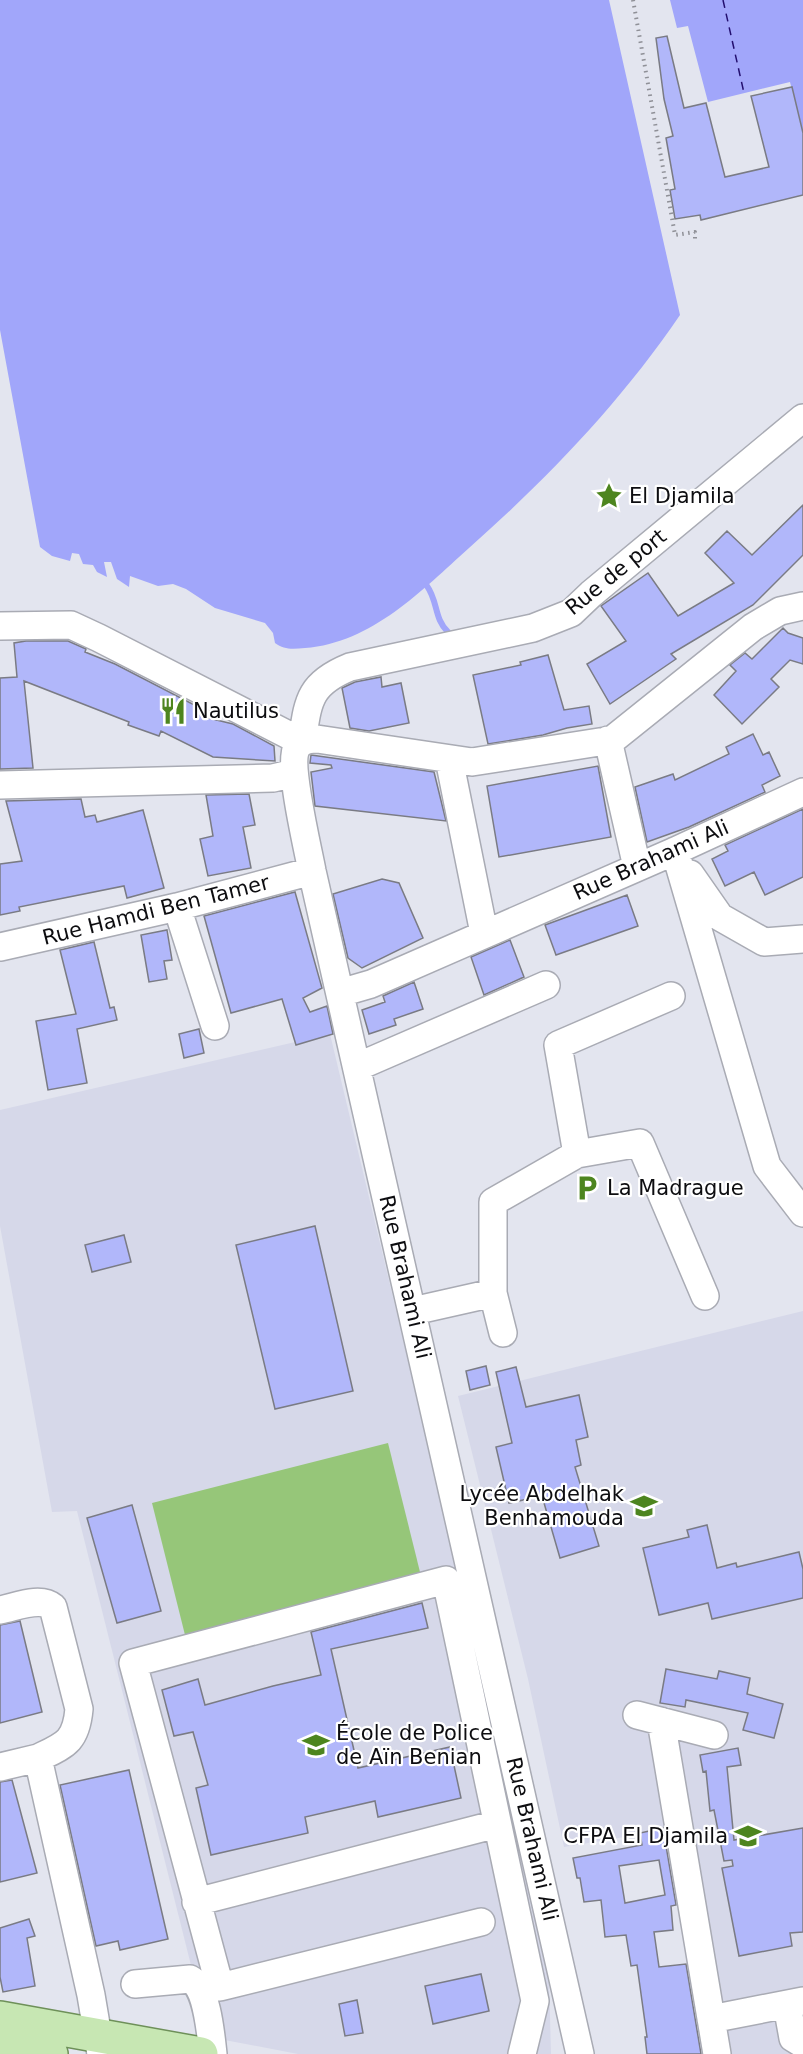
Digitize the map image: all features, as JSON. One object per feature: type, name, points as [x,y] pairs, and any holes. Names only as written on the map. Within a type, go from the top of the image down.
[{"type":"main road","points":[[0,2018],[99,2044],[201,2054]]},
{"type":"street","name":"Rue de port","points":[[294,772],[294,755],[302,742],[308,703],[324,680],[350,667],[533,628],[571,613],[803,418]]},
{"type":"street","points":[[0,626],[71,625],[302,742],[309,739],[472,762],[612,740],[753,627],[780,611],[803,606]]},
{"type":"street","points":[[608,740],[637,867]]},
{"type":"street","points":[[449,759],[484,933]]},
{"type":"street","points":[[0,785],[273,778],[294,772],[312,871],[340,993]]},
{"type":"street","name":"Rue Brahami Ali","points":[[580,2054],[340,993],[370,984],[803,792]]},
{"type":"street","points":[[675,850],[720,917],[764,942],[803,939]]},
{"type":"street","points":[[675,850],[767,1166],[803,1213]]},
{"type":"street","name":"Rue Hamdi Ben Tamer","points":[[0,947],[177,908],[312,871]]},
{"type":"street","points":[[177,908],[215,1026]]},
{"type":"street","points":[[357,1067],[546,985]]},
{"type":"street","points":[[577,1154],[558,1046],[671,996]]},
{"type":"street","points":[[503,1333],[493,1293],[493,1202],[577,1154],[640,1143],[705,1296]]},
{"type":"street","points":[[413,1311],[493,1293]]},
{"type":"street","points":[[481,1922],[220,1987],[133,1663],[446,1580],[535,2001],[522,2054]]},
{"type":"street","points":[[0,1611],[40,1602],[48,1603],[53,1608],[79,1709],[78,1720],[66,1744],[38,1758],[0,1767]]},
{"type":"street","points":[[714,1735],[649,1718],[717,2054]]},
{"type":"street","points":[[38,1758],[75,1917],[99,2044]]},
{"type":"street","points":[[196,1902],[497,1824]]},
{"type":"street","points":[[135,1984],[190,1979],[195,1982],[200,1988],[213,2054]]},
{"type":"street","points":[[711,2019],[795,2003],[793,2038],[803,2044]]},
{"type":"path","points":[[633,0],[675,235],[694,231],[695,239]]},
{"type":"shaded area","name":"École de Police de Aïn Benian","points":[[330,1034],[402,1335],[549,1978],[551,2054],[298,2054],[209,2037],[77,1511],[52,1512],[0,1226],[0,1110]]},
{"type":"shaded area","points":[[803,1311],[803,2054],[732,2054],[691,1826],[564,1847],[528,1679],[458,1396]]},
{"type":"green space","points":[[388,1443],[422,1580],[186,1639],[152,1503]]},
{"type":"water","points":[[0,0],[609,0],[680,315],[633,379],[555,467],[414,597],[374,625],[352,636],[329,644],[305,648],[285,648],[275,643],[273,633],[265,623],[215,608],[186,589],[173,584],[158,586],[130,576],[129,587],[117,579],[111,562],[104,562],[107,577],[97,572],[93,565],[83,564],[79,554],[72,553],[70,561],[52,556],[40,547],[0,330]]},
{"type":"water","points":[[670,0],[803,0],[803,133],[790,82],[708,102],[688,26],[677,28]]},
{"type":"building","points":[[667,36],[684,108],[706,103],[725,177],[769,167],[751,96],[792,87],[803,133],[803,195],[701,220],[700,215],[675,219],[670,190],[675,189],[666,138],[673,136],[664,99],[656,38]]},
{"type":"building","points":[[803,505],[803,555],[753,605],[671,654],[676,659],[610,704],[587,664],[626,641],[601,606],[648,573],[678,616],[734,583],[705,553],[727,531],[752,555]]},
{"type":"building","points":[[783,628],[788,633],[803,638],[803,664],[790,660],[771,679],[779,687],[742,724],[714,695],[736,671],[730,665],[745,653],[752,659]]},
{"type":"building","points":[[68,641],[86,649],[85,652],[115,664],[210,713],[208,718],[233,724],[274,746],[275,761],[213,757],[161,731],[159,736],[128,725],[129,722],[24,681],[33,768],[0,769],[0,678],[17,677],[14,643]]},
{"type":"building","points":[[548,655],[564,710],[589,706],[592,724],[488,744],[473,675],[521,665],[520,662]]},
{"type":"building","points":[[381,677],[382,687],[401,683],[409,723],[369,731],[350,728],[342,688],[355,682]]},
{"type":"building","points":[[753,734],[763,755],[769,752],[780,776],[762,785],[765,792],[689,827],[647,842],[635,787],[673,774],[675,780],[729,754],[726,747]]},
{"type":"building","points":[[311,755],[434,772],[446,821],[315,806],[311,772],[332,768],[331,765],[310,763]]},
{"type":"building","points":[[598,766],[611,837],[499,857],[487,786]]},
{"type":"building","points":[[249,794],[255,825],[243,827],[251,868],[208,876],[200,839],[213,836],[206,795]]},
{"type":"building","points":[[81,799],[85,817],[95,815],[97,822],[143,810],[164,888],[127,898],[124,886],[19,907],[20,911],[0,915],[0,864],[22,861],[6,801]]},
{"type":"building","points":[[803,809],[803,877],[765,895],[754,872],[725,886],[712,859],[728,851],[725,845]]},
{"type":"building","points":[[382,879],[399,883],[423,938],[362,968],[348,958],[333,894]]},
{"type":"building","points":[[295,892],[322,988],[303,998],[310,1012],[327,1006],[333,1034],[296,1045],[282,999],[231,1013],[204,916]]},
{"type":"building","points":[[627,895],[638,926],[556,955],[545,925]]},
{"type":"building","points":[[167,930],[172,960],[164,961],[167,979],[149,982],[141,935]]},
{"type":"building","points":[[510,940],[524,977],[484,995],[471,957]]},
{"type":"building","points":[[94,942],[110,1008],[114,1007],[117,1020],[77,1029],[87,1083],[48,1090],[36,1021],[76,1014],[60,950]]},
{"type":"building","points":[[414,982],[423,1009],[394,1019],[396,1025],[369,1034],[362,1010],[385,1002],[383,996]]},
{"type":"building","points":[[199,1029],[204,1053],[184,1058],[179,1034]]},
{"type":"building","points":[[315,1226],[353,1391],[275,1409],[236,1245]]},
{"type":"building","points":[[124,1235],[131,1262],[92,1272],[85,1245]]},
{"type":"building","points":[[486,1366],[490,1385],[470,1390],[466,1371]]},
{"type":"building","points":[[516,1367],[526,1407],[579,1395],[588,1437],[576,1440],[581,1465],[575,1467],[599,1546],[560,1558],[542,1496],[509,1503],[496,1447],[512,1443],[496,1372]]},
{"type":"building","points":[[132,1505],[161,1611],[117,1623],[87,1518]]},
{"type":"building","points":[[707,1525],[717,1568],[736,1563],[737,1567],[799,1552],[803,1569],[803,1598],[712,1619],[708,1603],[659,1615],[643,1548],[689,1537],[687,1530]]},
{"type":"building","points":[[422,1603],[428,1628],[331,1649],[358,1768],[450,1747],[461,1798],[378,1817],[375,1801],[305,1817],[308,1833],[211,1855],[196,1788],[208,1785],[193,1732],[174,1736],[162,1690],[198,1679],[205,1705],[321,1675],[311,1632]]},
{"type":"building","points":[[20,1621],[42,1712],[0,1723],[0,1625]]},
{"type":"building","points":[[666,1669],[717,1679],[719,1671],[750,1678],[747,1694],[783,1704],[774,1738],[743,1730],[748,1713],[686,1700],[685,1707],[660,1703]]},
{"type":"building","points":[[738,1748],[741,1765],[727,1767],[734,1840],[803,1828],[803,1932],[790,1933],[792,1946],[739,1956],[722,1868],[733,1866],[732,1860],[724,1861],[714,1810],[710,1811],[706,1771],[703,1772],[700,1755]]},
{"type":"building","points":[[129,1770],[168,1939],[120,1950],[118,1941],[96,1946],[60,1785]]},
{"type":"building","points":[[12,1780],[37,1873],[0,1882],[0,1782]]},
{"type":"building","points":[[663,1828],[676,1905],[671,1906],[673,1930],[654,1932],[659,1967],[686,1964],[701,2054],[647,2054],[645,2037],[647,2037],[637,1965],[631,1966],[626,1935],[605,1937],[601,1900],[584,1902],[580,1878],[577,1878],[573,1858],[642,1845],[640,1833]],"holes":[[[659,1860],[665,1895],[625,1903],[619,1866]]]},
{"type":"building","points":[[29,1919],[35,1936],[27,1938],[35,1986],[3,1992],[0,1977],[0,1928]]},
{"type":"building","points":[[481,1974],[489,2011],[433,2024],[425,1986]]},
{"type":"building","points":[[357,2000],[363,2033],[345,2036],[339,2004]]},
{"type":"waterway","points":[[427,586],[440,621],[448,632]]},
{"type":"ferry route","points":[[723,0],[744,93]]},
{"type":"place","name":"El Djamila","points":[[609,496]]},
{"type":"place","name":"Nautilus","points":[[173,711]]},
{"type":"place","name":"La Madrague","points":[[587,1188]]},
{"type":"place","name":"Lycée Abdelhak Benhamouda","points":[[644,1506]]},
{"type":"place","name":"École de Police de Aïn Benian","points":[[316,1745]]},
{"type":"place","name":"CFPA El Djamila","points":[[748,1836]]}]
